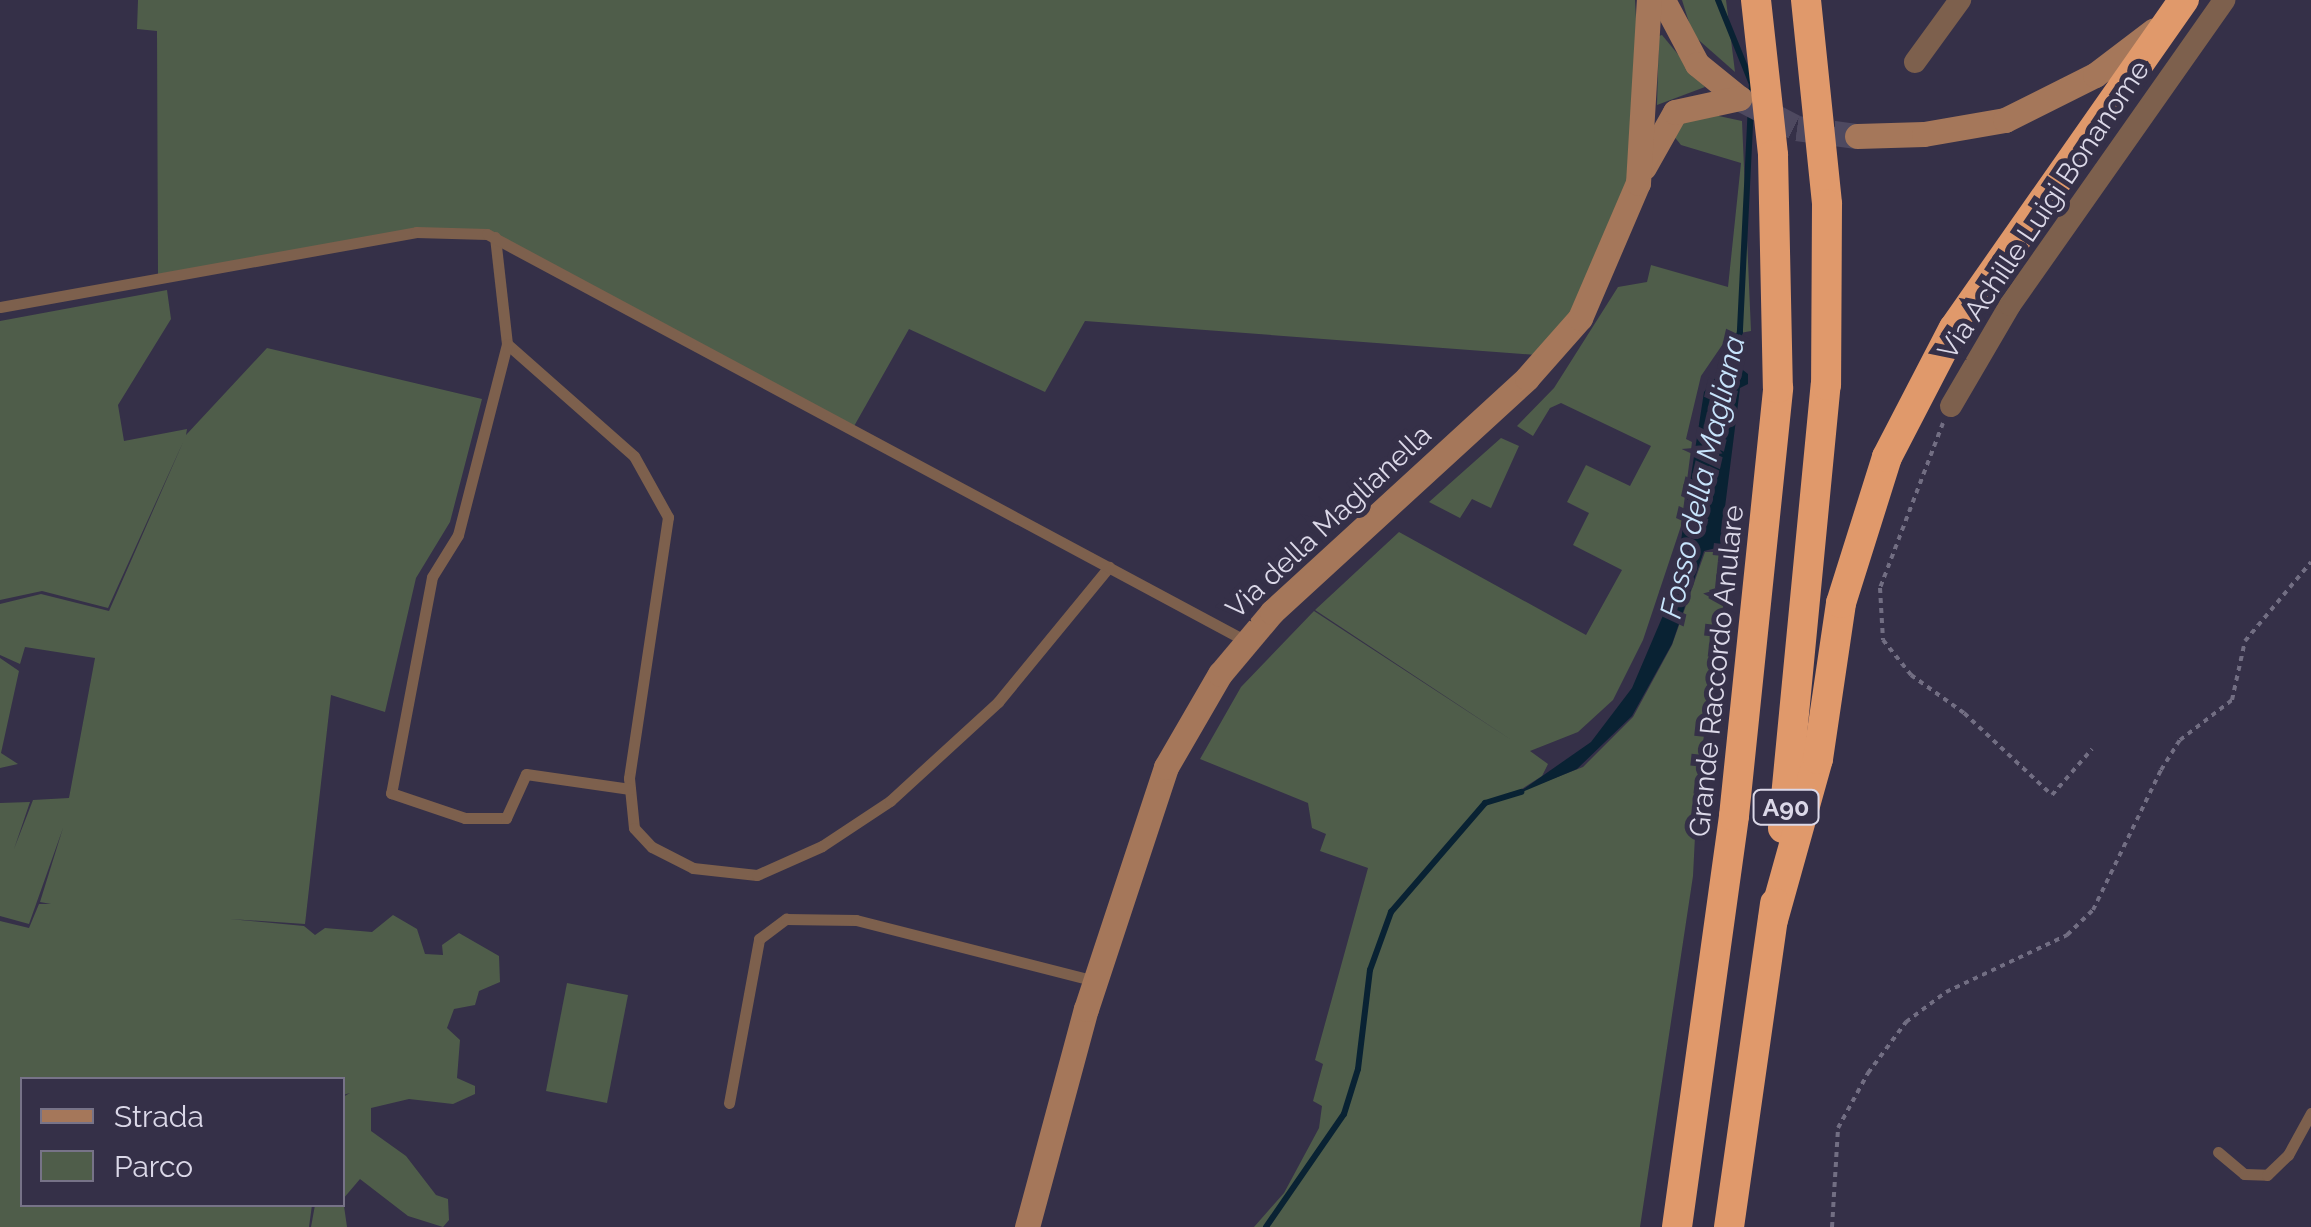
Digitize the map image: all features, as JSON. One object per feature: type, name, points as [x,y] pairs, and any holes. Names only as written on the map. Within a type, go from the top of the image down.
[{"type":"highway","name":"Grande Raccordo Anulare","points":[[1678,1227],[1734,816],[1778,388],[1774,155],[1756,0]]},
{"type":"highway","name":"A90","points":[[1728,1227],[1773,920],[1809,605],[1826,385],[1827,204],[1806,0]]},
{"type":"highway","points":[[1773,920],[1818,759],[1841,603],[1887,457],[1954,328],[2184,0]]},
{"type":"main road","name":"Via della Maglianella","points":[[1027,1227],[1095,981],[1166,767],[1246,641],[1565,337],[1593,296],[1638,183],[1648,0]]},
{"type":"main road","points":[[1638,183],[1663,124],[1675,112],[1739,98],[1697,64],[1662,0]]},
{"type":"main road","points":[[1856,136],[1956,130],[2039,106],[2123,56],[2184,0]]},
{"type":"street","points":[[1915,62],[1960,0]]},
{"type":"street","name":"Via Achille Luigi Bonanome","points":[[1950,406],[2010,306],[2224,0]]},
{"type":"lane","points":[[0,307],[416,232],[452,229],[495,237],[1246,641]]},
{"type":"lane","points":[[495,237],[508,344],[458,535],[432,577],[391,793],[465,818],[506,818],[526,774],[630,789]]},
{"type":"lane","points":[[508,344],[634,456],[668,517],[630,789],[634,828],[652,847],[693,868],[757,875],[789,864],[890,800],[998,702],[1109,567]]},
{"type":"lane","points":[[728,1103],[759,939],[786,918],[856,920],[1095,981]]},
{"type":"lane","points":[[2218,1152],[2244,1174],[2267,1174],[2288,1155],[2311,1114]]},
{"type":"path","name":"Via Achille Luigi Bonanome","points":[[1950,406],[1907,504],[1880,588],[1884,640],[1911,676],[1964,713],[2052,795],[2092,749]]},
{"type":"path","points":[[1832,1227],[1838,1128],[1868,1073],[1906,1022],[1946,992],[2067,935],[2093,910],[2161,770],[2180,740],[2232,700],[2245,640],[2311,562]]},
{"type":"green space","points":[[138,0],[1635,0],[1641,111],[1629,206],[1549,356],[1085,321],[1045,392],[909,329],[853,428],[495,237],[437,229],[158,278],[157,31],[137,29]]},
{"type":"green space","points":[[1682,0],[1726,0],[1735,72],[1693,35]]},
{"type":"green space","points":[[1659,36],[1705,87],[1657,105]]},
{"type":"green space","points":[[1714,115],[1742,121],[1751,331],[1729,335],[1701,376],[1686,439],[1692,442],[1681,526],[1643,640],[1613,700],[1578,732],[1530,751],[1548,764],[1542,776],[1514,794],[1583,767],[1633,717],[1672,645],[1705,552],[1731,552],[1698,776],[1693,876],[1640,1227],[1254,1227],[1284,1193],[1319,1128],[1322,1106],[1313,1101],[1323,1064],[1315,1060],[1368,868],[1320,851],[1326,834],[1312,828],[1308,803],[1200,759],[1241,687],[1314,611],[1513,741],[1315,610],[1399,532],[1586,635],[1622,570],[1573,545],[1589,513],[1567,502],[1586,465],[1630,486],[1651,446],[1561,403],[1550,408],[1533,436],[1517,426],[1554,388],[1618,287],[1647,282],[1651,265],[1728,287],[1741,163],[1681,145],[1673,135],[1675,125]]},
{"type":"green space","points":[[167,290],[171,319],[118,405],[124,441],[187,429],[186,435],[267,348],[482,399],[450,522],[416,578],[385,712],[331,695],[305,924],[230,919],[304,926],[315,935],[325,928],[372,932],[393,915],[417,929],[425,954],[443,955],[442,945],[459,933],[499,956],[500,982],[479,991],[475,1005],[454,1009],[447,1028],[460,1040],[457,1078],[475,1086],[475,1094],[453,1104],[409,1099],[371,1108],[371,1131],[406,1156],[436,1195],[448,1199],[449,1220],[443,1227],[408,1216],[360,1179],[345,1197],[345,1096],[350,1093],[345,1094],[345,1077],[20,1077],[20,1207],[312,1207],[309,1227],[0,1227],[0,921],[29,928],[39,904],[51,904],[40,902],[63,828],[29,924],[0,916],[0,803],[30,802],[14,849],[33,800],[69,798],[95,658],[25,647],[20,664],[0,655],[0,604],[41,594],[109,611],[184,440],[108,608],[42,591],[0,600],[0,321]]},
{"type":"green space","points":[[1501,438],[1519,446],[1491,508],[1472,499],[1460,518],[1429,502]]},
{"type":"green space","points":[[0,658],[19,671],[1,753],[18,764],[0,768]]},
{"type":"green space","points":[[567,983],[628,995],[607,1103],[546,1091]]},
{"type":"green space","points":[[315,1207],[344,1207],[347,1227],[311,1227]]},
{"type":"water","points":[[1730,360],[1748,374],[1748,384],[1740,388],[1720,547],[1704,551],[1672,644],[1632,716],[1577,769],[1515,795],[1591,742],[1632,688],[1673,592],[1704,392]]},
{"type":"waterway","name":"Fosso della Magliana","points":[[1718,0],[1752,84],[1740,332],[1726,369]]},
{"type":"waterway","name":"Fosso della Magliana","points":[[1266,1227],[1344,1114],[1358,1069],[1370,970],[1391,912],[1485,803],[1521,792]]},
{"type":"tunnel","points":[[1739,98],[1797,128],[1857,136]]}]
